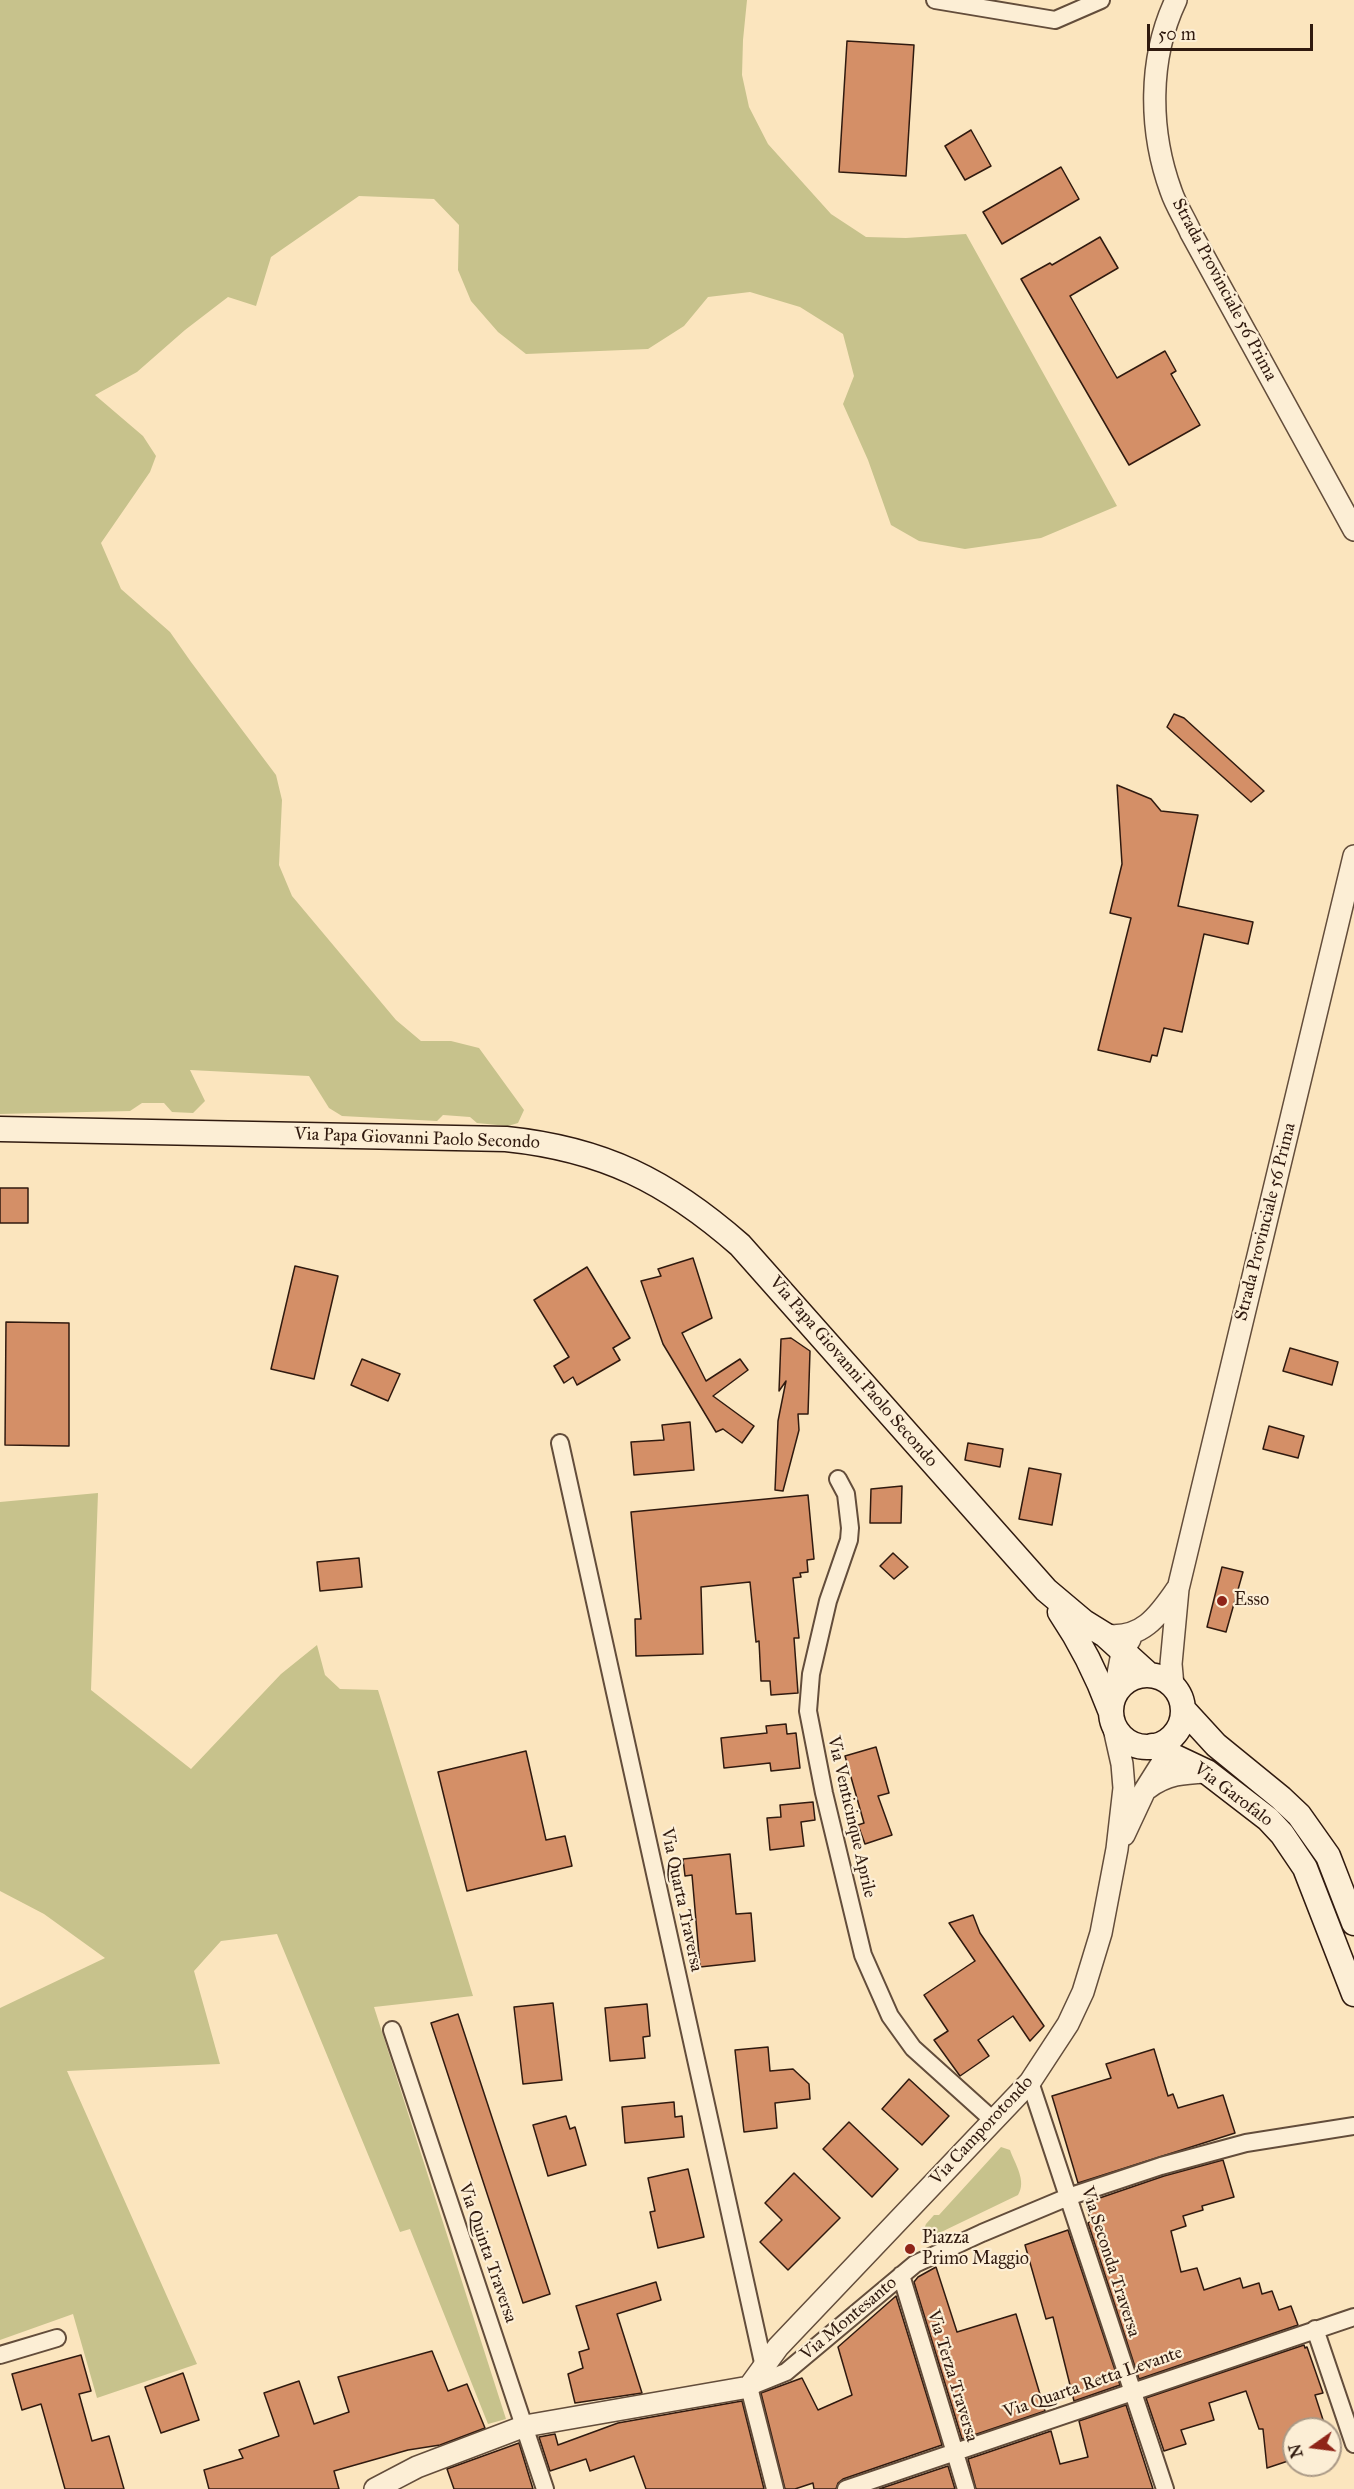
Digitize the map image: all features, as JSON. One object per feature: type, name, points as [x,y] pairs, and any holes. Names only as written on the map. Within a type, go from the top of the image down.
[{"type":"main road","name":"Via Papa Giovanni Paolo Secondo","points":[[0,1129],[506,1139],[547,1143],[625,1168],[662,1187],[703,1213],[740,1245],[1046,1590]]},
{"type":"main road","points":[[1046,1590],[1084,1622],[1104,1635],[1128,1643],[1148,1674]]},
{"type":"main road","points":[[1046,1590],[1080,1642],[1101,1683],[1119,1734],[1128,1742],[1140,1746],[1163,1745],[1180,1724],[1183,1709],[1180,1696],[1173,1686],[1161,1677],[1148,1674],[1128,1680],[1112,1710]]},
{"type":"main road","name":"Via Garofalo","points":[[1183,1709],[1216,1745],[1281,1797],[1299,1815],[1328,1856],[1354,1923]]},
{"type":"main road","name":"Via Garofalo","points":[[1163,1745],[1207,1772],[1268,1819],[1295,1850],[1316,1891],[1354,1994]]},
{"type":"street","points":[[935,0],[1054,20],[1101,0]]},
{"type":"street","name":"Strada Provinciale 56 Prima","points":[[1176,0],[1160,45],[1154,99],[1157,134],[1171,192],[1354,530]]},
{"type":"street","name":"Strada Provinciale 56 Prima","points":[[1173,1686],[1171,1664],[1178,1589],[1354,856]]},
{"type":"street","name":"Via Quarta Traversa","points":[[560,1443],[760,2377],[775,2489]]},
{"type":"street","name":"Via Venticinque Aprile","points":[[838,1479],[846,1494],[849,1540],[828,1601],[811,1674],[808,1711],[824,1792],[863,1955],[890,2016],[913,2048],[994,2121]]},
{"type":"street","points":[[1117,1849],[1124,1788],[1112,1710],[1128,1643],[1163,1610],[1178,1589]]},
{"type":"street","points":[[1117,1849],[1163,1745]]},
{"type":"street","points":[[1145,1790],[1162,1778],[1180,1773],[1207,1772]]},
{"type":"street","name":"Via Camporotondo","points":[[760,2377],[778,2347],[1030,2082],[1068,2024],[1083,1992],[1101,1933],[1117,1849]]},
{"type":"street","name":"Via Quinta Traversa","points":[[392,2030],[545,2489]]},
{"type":"street","name":"Via Seconda Traversa","points":[[1030,2082],[1165,2489]]},
{"type":"street","name":"Via Montesanto","points":[[375,2489],[417,2466],[525,2426],[786,2372],[915,2264],[982,2233],[1068,2197],[1161,2166],[1246,2143],[1354,2126]]},
{"type":"street","name":"Via Terza Traversa","points":[[901,2274],[966,2489]]},
{"type":"street","name":"Via Quarta Retta Levante","points":[[846,2489],[1132,2390],[1354,2317]]},
{"type":"street","points":[[1316,2329],[1354,2444]]},
{"type":"street","points":[[0,2355],[57,2338]]},
{"type":"shaded area","points":[[0,0],[747,0],[742,75],[749,107],[768,144],[831,214],[866,237],[906,238],[966,234],[1117,506],[1041,538],[965,549],[919,541],[891,525],[868,460],[843,404],[854,376],[843,334],[800,307],[750,292],[708,297],[684,326],[648,349],[526,354],[498,332],[471,301],[458,270],[459,225],[434,199],[359,196],[271,257],[256,306],[228,297],[185,330],[137,372],[95,395],[143,436],[156,456],[150,472],[101,543],[121,589],[170,632],[276,775],[282,800],[279,865],[292,896],[396,1020],[421,1041],[451,1041],[479,1048],[524,1110],[518,1123],[508,1126],[477,1123],[470,1117],[443,1115],[437,1121],[342,1116],[329,1108],[309,1076],[190,1070],[205,1101],[193,1113],[172,1112],[164,1103],[142,1103],[130,1111],[0,1114]]},
{"type":"shaded area","points":[[98,1493],[91,1690],[191,1769],[281,1674],[317,1645],[325,1675],[340,1689],[378,1690],[473,1996],[374,2007],[506,2419],[488,2424],[410,2229],[400,2232],[277,1934],[221,1941],[194,1971],[220,2064],[67,2071],[197,2364],[97,2398],[73,2314],[0,2340],[0,2008],[105,1958],[44,1914],[0,1891],[0,1502]]},
{"type":"shaded area","points":[[1001,2147],[1010,2150],[1019,2172],[1021,2184],[1018,2195],[935,2235],[927,2234],[924,2229],[926,2224],[934,2215],[939,2215]]},
{"type":"building","points":[[847,41],[914,45],[906,176],[839,172]]},
{"type":"building","points":[[971,130],[991,166],[965,180],[945,146]]},
{"type":"building","points":[[1061,167],[1079,199],[1002,244],[983,212]]},
{"type":"building","points":[[1100,237],[1118,268],[1070,296],[1117,378],[1165,351],[1176,371],[1171,374],[1200,425],[1129,465],[1021,279],[1050,263],[1052,265]]},
{"type":"building","points":[[1174,714],[1184,718],[1264,791],[1251,802],[1167,727]]},
{"type":"building","points":[[1117,785],[1151,799],[1161,811],[1198,815],[1178,906],[1253,922],[1248,944],[1204,934],[1182,1032],[1164,1028],[1157,1056],[1152,1055],[1150,1062],[1098,1050],[1131,918],[1110,913],[1122,864]]},
{"type":"building","points":[[0,1188],[28,1188],[28,1223],[0,1223]]},
{"type":"building","points":[[693,1258],[712,1318],[682,1333],[706,1381],[740,1359],[748,1370],[713,1396],[754,1426],[742,1443],[723,1429],[716,1432],[663,1344],[641,1281],[661,1276],[658,1269]]},
{"type":"building","points":[[295,1266],[338,1276],[314,1379],[271,1369]]},
{"type":"building","points":[[587,1267],[630,1338],[613,1348],[620,1360],[577,1385],[573,1377],[564,1383],[554,1366],[569,1357],[534,1300]]},
{"type":"building","points":[[6,1322],[69,1323],[69,1446],[5,1445]]},
{"type":"building","points":[[791,1338],[810,1351],[808,1414],[798,1414],[799,1430],[783,1491],[775,1490],[778,1421],[786,1381],[779,1391],[781,1339]]},
{"type":"building","points":[[1290,1348],[1338,1362],[1332,1385],[1283,1371]]},
{"type":"building","points":[[362,1359],[400,1374],[388,1401],[351,1385]]},
{"type":"building","points":[[690,1422],[694,1470],[634,1475],[631,1442],[664,1440],[662,1425]]},
{"type":"building","points":[[1269,1426],[1304,1436],[1298,1458],[1263,1449]]},
{"type":"building","points":[[968,1443],[1003,1449],[1000,1467],[965,1460]]},
{"type":"building","points":[[1029,1468],[1061,1474],[1052,1525],[1019,1519]]},
{"type":"building","points":[[902,1486],[901,1523],[870,1523],[871,1489]]},
{"type":"building","points":[[808,1495],[814,1559],[807,1560],[808,1572],[800,1573],[801,1577],[793,1578],[799,1638],[794,1638],[798,1693],[771,1695],[770,1681],[761,1681],[759,1641],[756,1642],[750,1582],[701,1587],[703,1654],[636,1656],[635,1619],[641,1619],[631,1512]]},
{"type":"building","points":[[893,1553],[908,1567],[894,1579],[880,1566]]},
{"type":"building","points":[[359,1558],[362,1587],[320,1591],[317,1562]]},
{"type":"building","points":[[1222,1567],[1243,1572],[1226,1632],[1207,1627]]},
{"type":"building","points":[[786,1724],[787,1734],[796,1733],[800,1768],[771,1771],[770,1763],[724,1768],[721,1738],[767,1733],[766,1726]]},
{"type":"building","points":[[876,1747],[889,1793],[878,1796],[892,1835],[865,1844],[858,1825],[864,1823],[845,1756]]},
{"type":"building","points":[[526,1751],[546,1840],[565,1836],[572,1866],[467,1891],[438,1772]]},
{"type":"building","points":[[813,1802],[815,1820],[801,1822],[804,1846],[770,1850],[767,1818],[781,1817],[780,1805]]},
{"type":"building","points":[[730,1854],[736,1914],[751,1913],[755,1961],[700,1967],[692,1875],[685,1876],[683,1859]]},
{"type":"building","points":[[973,1915],[980,1933],[1044,2026],[1030,2041],[1013,2016],[978,2040],[989,2056],[960,2076],[934,2040],[948,2031],[924,1995],[975,1961],[949,1923]]},
{"type":"building","points":[[553,2003],[562,2080],[523,2084],[514,2007]]},
{"type":"building","points":[[647,2004],[650,2036],[643,2037],[645,2058],[610,2061],[605,2008]]},
{"type":"building","points":[[458,2014],[550,2294],[523,2303],[431,2023]]},
{"type":"building","points":[[768,2047],[770,2071],[793,2069],[809,2084],[810,2099],[775,2103],[777,2128],[744,2132],[735,2050]]},
{"type":"building","points":[[1154,2049],[1168,2096],[1173,2094],[1178,2108],[1223,2095],[1235,2133],[1078,2183],[1052,2096],[1111,2078],[1106,2064]]},
{"type":"building","points":[[909,2079],[949,2116],[922,2145],[882,2109]]},
{"type":"building","points":[[674,2102],[675,2117],[682,2116],[684,2137],[625,2143],[622,2107]]},
{"type":"building","points":[[566,2116],[570,2129],[575,2127],[586,2165],[548,2176],[533,2125]]},
{"type":"building","points":[[849,2122],[898,2169],[872,2197],[823,2149]]},
{"type":"building","points":[[1223,2160],[1234,2197],[1202,2206],[1203,2210],[1183,2216],[1186,2226],[1171,2231],[1181,2272],[1197,2268],[1204,2290],[1240,2278],[1243,2288],[1259,2283],[1262,2294],[1272,2291],[1279,2310],[1291,2306],[1298,2325],[1139,2379],[1088,2223],[1091,2221],[1085,2203],[1164,2176]]},
{"type":"building","points":[[688,2169],[704,2237],[658,2248],[650,2212],[655,2211],[648,2178]]},
{"type":"building","points":[[794,2173],[840,2218],[788,2270],[760,2242],[782,2220],[765,2203]]},
{"type":"building","points":[[1068,2230],[1120,2385],[1074,2401],[1053,2317],[1046,2319],[1025,2245]]},
{"type":"building","points":[[936,2267],[957,2332],[1016,2314],[1045,2411],[962,2439],[914,2282],[918,2277]]},
{"type":"building","points":[[656,2282],[661,2300],[617,2314],[642,2393],[575,2403],[568,2374],[583,2368],[579,2352],[589,2349],[576,2306]]},
{"type":"building","points":[[896,2296],[942,2445],[843,2479],[838,2483],[836,2489],[814,2489],[813,2483],[795,2489],[785,2489],[761,2393],[802,2378],[818,2410],[852,2395],[838,2347]]},
{"type":"building","points":[[1304,2345],[1305,2348],[1307,2347],[1323,2393],[1315,2395],[1322,2417],[1282,2417],[1282,2463],[1267,2468],[1263,2429],[1259,2429],[1246,2391],[1209,2403],[1214,2420],[1181,2430],[1186,2444],[1164,2451],[1146,2398]]},
{"type":"building","points":[[432,2351],[448,2391],[467,2384],[485,2428],[440,2445],[408,2450],[334,2471],[339,2489],[209,2489],[204,2470],[243,2458],[239,2450],[279,2436],[264,2393],[299,2381],[314,2424],[349,2412],[338,2377]]},
{"type":"building","points":[[81,2355],[91,2391],[79,2394],[92,2441],[109,2436],[124,2489],[65,2489],[41,2404],[22,2410],[12,2374]]},
{"type":"building","points":[[183,2373],[199,2420],[161,2433],[145,2387]]},
{"type":"building","points":[[742,2401],[764,2489],[646,2489],[634,2456],[590,2471],[586,2459],[550,2471],[539,2437],[555,2434],[558,2445],[618,2423]]},
{"type":"building","points":[[1126,2405],[1153,2489],[976,2489],[968,2459],[1051,2431],[1060,2464],[1088,2457],[1079,2421]]},
{"type":"building","points":[[519,2443],[533,2489],[454,2489],[447,2469]]},
{"type":"building","points":[[948,2466],[955,2489],[879,2489]]},
{"type":"place","name":"Esso","points":[[1222,1601]]},
{"type":"place","name":"Piazza Primo Maggio","points":[[910,2249]]}]
